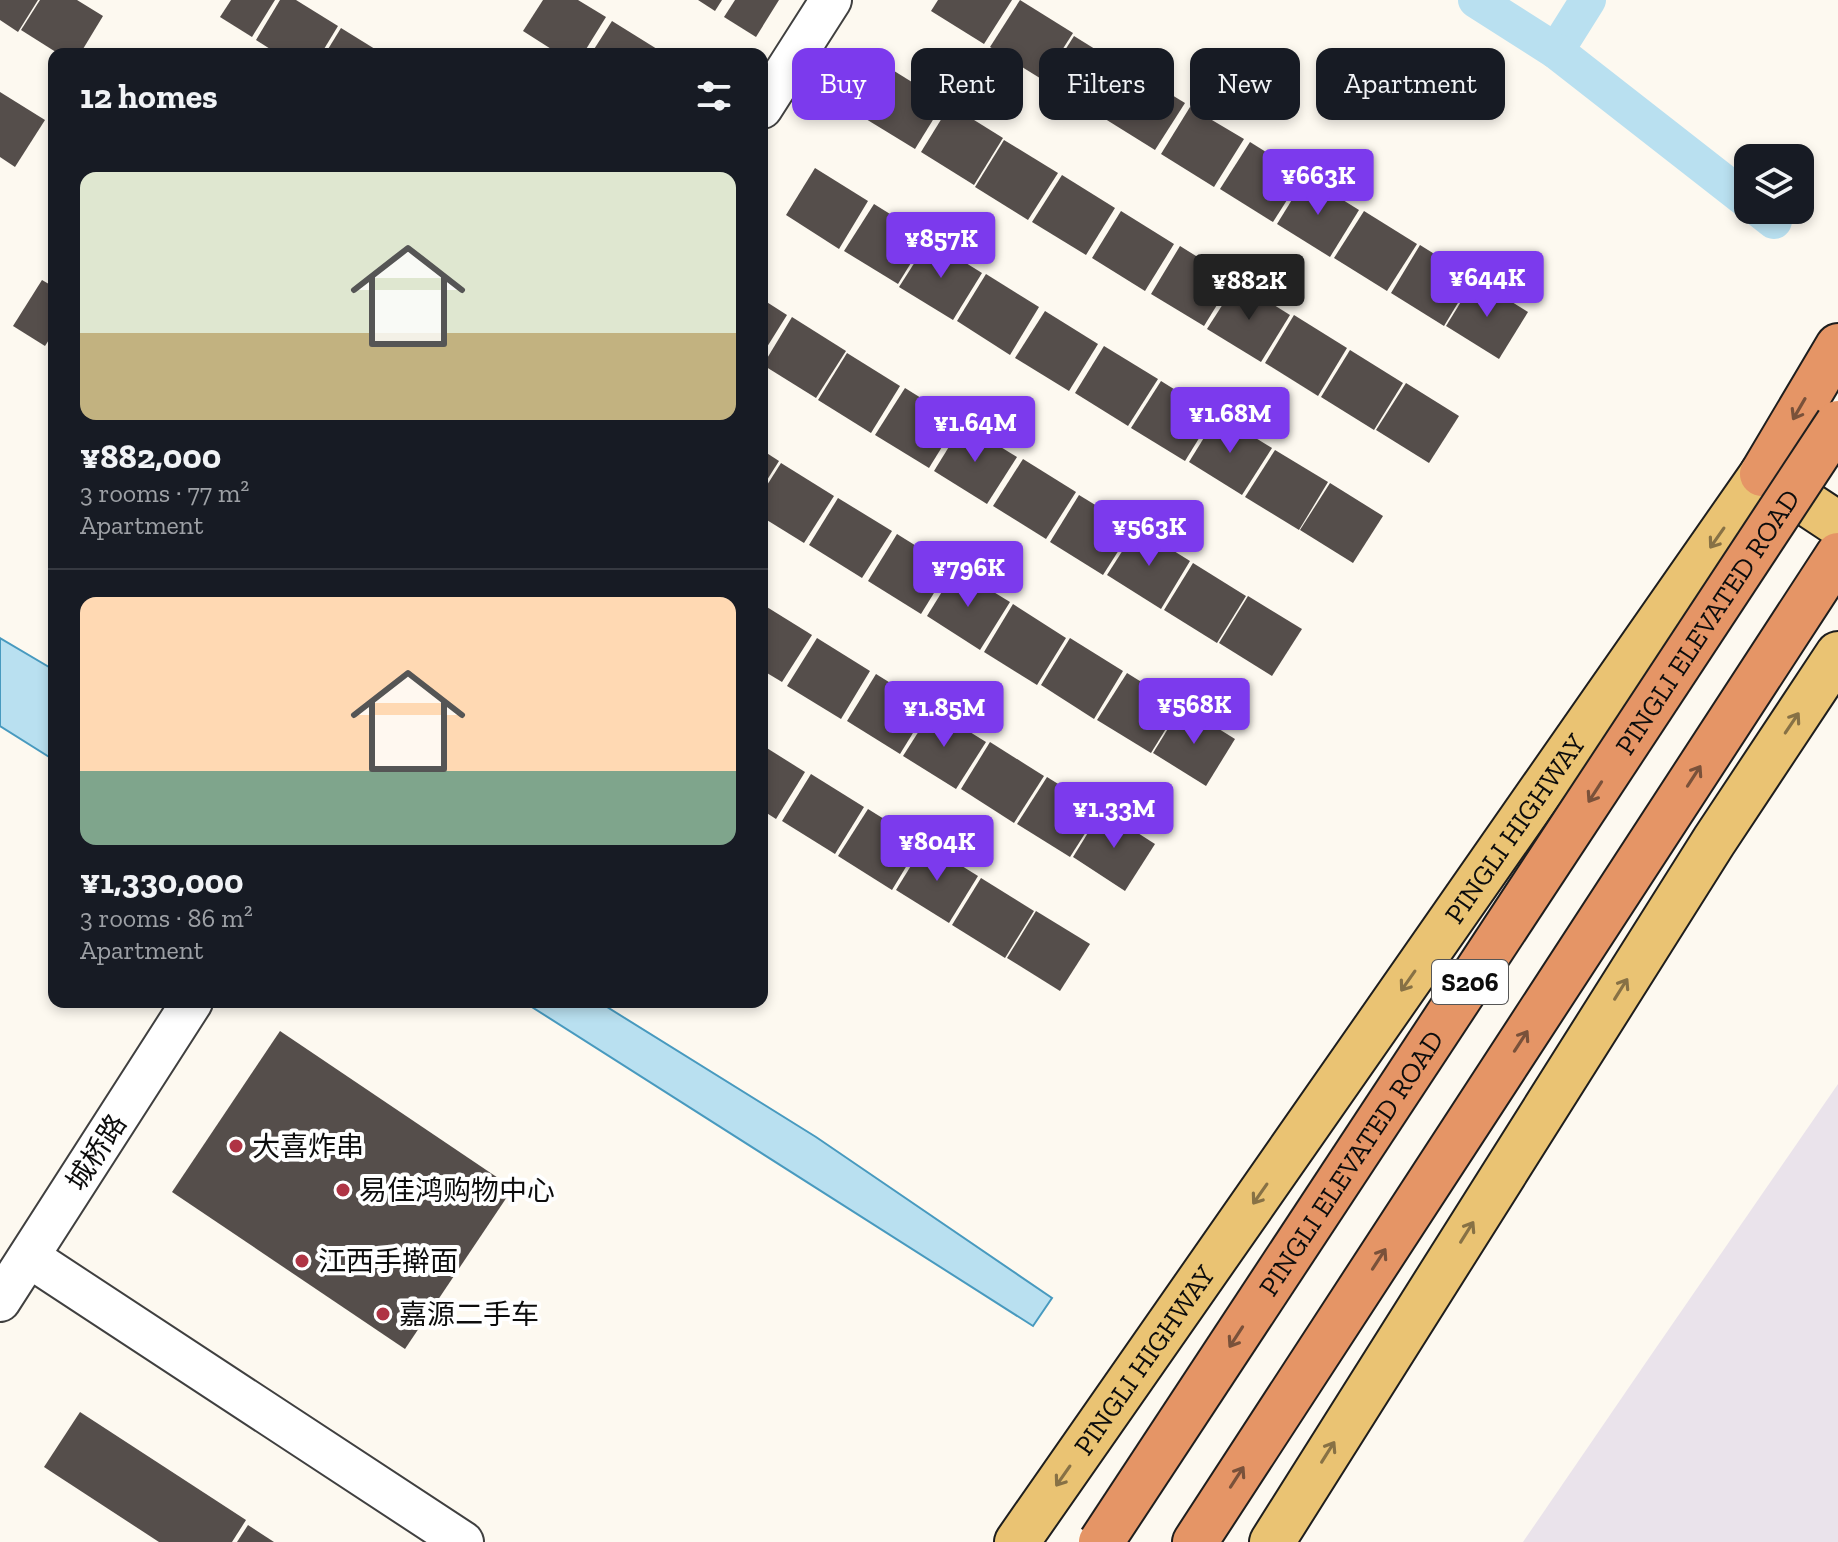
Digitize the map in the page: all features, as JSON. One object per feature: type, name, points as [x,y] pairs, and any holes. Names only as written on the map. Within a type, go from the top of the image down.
[{"type":"highway","name":"PINGLI HIGHWAY","points":[[1762,474],[1838,346]]},
{"type":"highway","name":"PINGLI ELEVATED ROAD","points":[[1101,1542],[1838,423]]},
{"type":"highway","name":"S206","points":[[1195,1542],[1838,555]]},
{"type":"main road","points":[[1762,474],[1838,524]]},
{"type":"main road","name":"PINGLI HIGHWAY","points":[[1017,1542],[1762,474]]},
{"type":"main road","points":[[1272,1542],[1714,841],[1838,654]]},
{"type":"street","points":[[768,99],[831,0]]},
{"type":"street","name":"城桥路","points":[[0,1301],[188,1008]]},
{"type":"street","points":[[29,1257],[463,1542]]},
{"type":"shaded area","points":[[1838,1084],[1838,1542],[1523,1542],[1649,1358]]},
{"type":"water","points":[[0,638],[48,666],[48,756],[0,726]]},
{"type":"water","points":[[533,1008],[609,1008],[816,1137],[1052,1298],[1033,1326]]},
{"type":"building","points":[[0,0],[38,0],[18,32],[0,20]]},
{"type":"building","points":[[40,0],[77,0],[103,16],[84,48],[50,48],[21,30]]},
{"type":"building","points":[[231,0],[275,0],[252,37],[220,17]]},
{"type":"building","points":[[280,0],[296,0],[338,26],[325,48],[269,48],[256,40]]},
{"type":"building","points":[[543,0],[578,0],[606,17],[587,48],[550,48],[523,31]]},
{"type":"building","points":[[698,0],[722,0],[715,11]]},
{"type":"building","points":[[735,0],[779,0],[756,37],[724,17]]},
{"type":"building","points":[[938,0],[1012,0],[984,44],[931,11]]},
{"type":"building","points":[[1020,0],[1073,33],[1063,48],[1039,48],[1039,78],[1023,68],[1023,48],[990,47]]},
{"type":"building","points":[[612,21],[655,48],[595,48]]},
{"type":"building","points":[[341,28],[373,48],[329,48]]},
{"type":"building","points":[[1074,36],[1093,48],[1066,48]]},
{"type":"building","points":[[895,71],[911,81],[911,120],[933,120],[915,149],[868,120],[895,120]]},
{"type":"building","points":[[0,92],[45,120],[15,167],[0,157]]},
{"type":"building","points":[[1174,96],[1185,103],[1155,150],[1107,120],[1174,120]]},
{"type":"building","points":[[1190,107],[1190,120],[1212,120],[1244,139],[1214,187],[1161,154]]},
{"type":"building","points":[[941,120],[974,120],[1003,138],[974,185],[921,152]]},
{"type":"building","points":[[1004,140],[1058,173],[1028,220],[975,187]]},
{"type":"building","points":[[1250,142],[1303,175],[1273,222],[1220,189]]},
{"type":"building","points":[[815,168],[868,201],[839,249],[786,215]]},
{"type":"building","points":[[1062,175],[1115,208],[1086,255],[1032,222]]},
{"type":"building","points":[[1306,177],[1359,210],[1330,257],[1277,224]]},
{"type":"building","points":[[874,204],[927,237],[898,284],[844,251]]},
{"type":"building","points":[[1121,211],[1174,244],[1145,291],[1092,258]]},
{"type":"building","points":[[1364,211],[1417,244],[1387,291],[1334,258]]},
{"type":"building","points":[[929,240],[982,273],[953,320],[899,287]]},
{"type":"building","points":[[1420,245],[1473,278],[1444,326],[1391,293]]},
{"type":"building","points":[[1180,246],[1233,279],[1204,326],[1151,294]]},
{"type":"building","points":[[986,274],[1039,307],[1010,355],[957,321]]},
{"type":"building","points":[[1475,279],[1528,312],[1499,359],[1446,326]]},
{"type":"building","points":[[42,280],[48,284],[48,341],[45,346],[13,326]]},
{"type":"building","points":[[1237,282],[1290,315],[1261,362],[1207,329]]},
{"type":"building","points":[[768,303],[787,315],[768,345]]},
{"type":"building","points":[[1045,311],[1098,344],[1069,391],[1015,358]]},
{"type":"building","points":[[1294,315],[1347,348],[1318,396],[1265,363]]},
{"type":"building","points":[[792,317],[846,351],[816,398],[768,368],[768,357]]},
{"type":"building","points":[[1104,346],[1158,379],[1128,426],[1075,393]]},
{"type":"building","points":[[1350,350],[1403,383],[1374,430],[1321,397]]},
{"type":"building","points":[[847,353],[900,386],[871,433],[818,400]]},
{"type":"building","points":[[1161,381],[1214,414],[1185,461],[1131,428]]},
{"type":"building","points":[[1406,383],[1459,416],[1429,463],[1376,430]]},
{"type":"building","points":[[905,388],[958,421],[929,468],[875,435]]},
{"type":"building","points":[[1218,415],[1272,448],[1242,495],[1189,462]]},
{"type":"building","points":[[963,424],[1017,457],[987,504],[934,471]]},
{"type":"building","points":[[1275,450],[1328,482],[1299,530],[1245,497]]},
{"type":"building","points":[[768,454],[779,461],[768,478]]},
{"type":"building","points":[[1023,459],[1076,492],[1046,539],[993,506]]},
{"type":"building","points":[[781,463],[834,496],[804,543],[768,521],[768,484]]},
{"type":"building","points":[[1330,483],[1383,516],[1353,563],[1300,530]]},
{"type":"building","points":[[1079,495],[1133,528],[1103,575],[1050,542]]},
{"type":"building","points":[[838,498],[892,531],[862,578],[809,545]]},
{"type":"building","points":[[1137,528],[1190,561],[1161,609],[1107,575]]},
{"type":"building","points":[[897,534],[950,567],[921,614],[868,581]]},
{"type":"building","points":[[1193,563],[1246,596],[1217,643],[1164,610]]},
{"type":"building","points":[[956,569],[1010,602],[980,650],[927,616]]},
{"type":"building","points":[[1248,596],[1302,629],[1272,676],[1219,643]]},
{"type":"building","points":[[1013,604],[1066,638],[1037,685],[984,652]]},
{"type":"building","points":[[768,608],[812,635],[782,682],[768,674]]},
{"type":"building","points":[[817,638],[870,671],[841,719],[787,686]]},
{"type":"building","points":[[1070,638],[1123,671],[1094,719],[1041,685]]},
{"type":"building","points":[[1127,673],[1180,706],[1151,753],[1097,720]]},
{"type":"building","points":[[876,674],[929,707],[900,754],[847,721]]},
{"type":"building","points":[[1182,706],[1235,739],[1206,786],[1153,753]]},
{"type":"building","points":[[933,709],[986,742],[956,789],[903,756]]},
{"type":"building","points":[[990,742],[1044,776],[1014,823],[961,789]]},
{"type":"building","points":[[768,749],[805,772],[776,819],[768,814]]},
{"type":"building","points":[[811,774],[864,807],[835,854],[782,821]]},
{"type":"building","points":[[1047,777],[1100,810],[1070,857],[1017,824]]},
{"type":"building","points":[[868,809],[921,842],[892,890],[838,856]]},
{"type":"building","points":[[1102,810],[1155,844],[1125,891],[1073,857]]},
{"type":"building","points":[[925,843],[978,876],[949,923],[896,890]]},
{"type":"building","points":[[981,878],[1034,911],[1005,958],[952,925]]},
{"type":"building","points":[[1036,911],[1090,944],[1060,991],[1007,958]]},
{"type":"building","name":"易佳鸿购物中心","points":[[280,1031],[513,1188],[405,1349],[172,1192]]},
{"type":"building","points":[[80,1412],[246,1520],[232,1542],[159,1542],[44,1467]]},
{"type":"building","points":[[248,1525],[274,1542],[237,1542]]},
{"type":"waterway","points":[[1476,0],[1556,51],[1588,0]]},
{"type":"waterway","points":[[1556,51],[1734,190]]},
{"type":"place","name":"大喜炸串","points":[[236,1146]]},
{"type":"place","name":"易佳鸿购物中心","points":[[343,1190]]},
{"type":"place","name":"江西手擀面","points":[[302,1261]]},
{"type":"place","name":"嘉源二手车","points":[[383,1314]]}]
